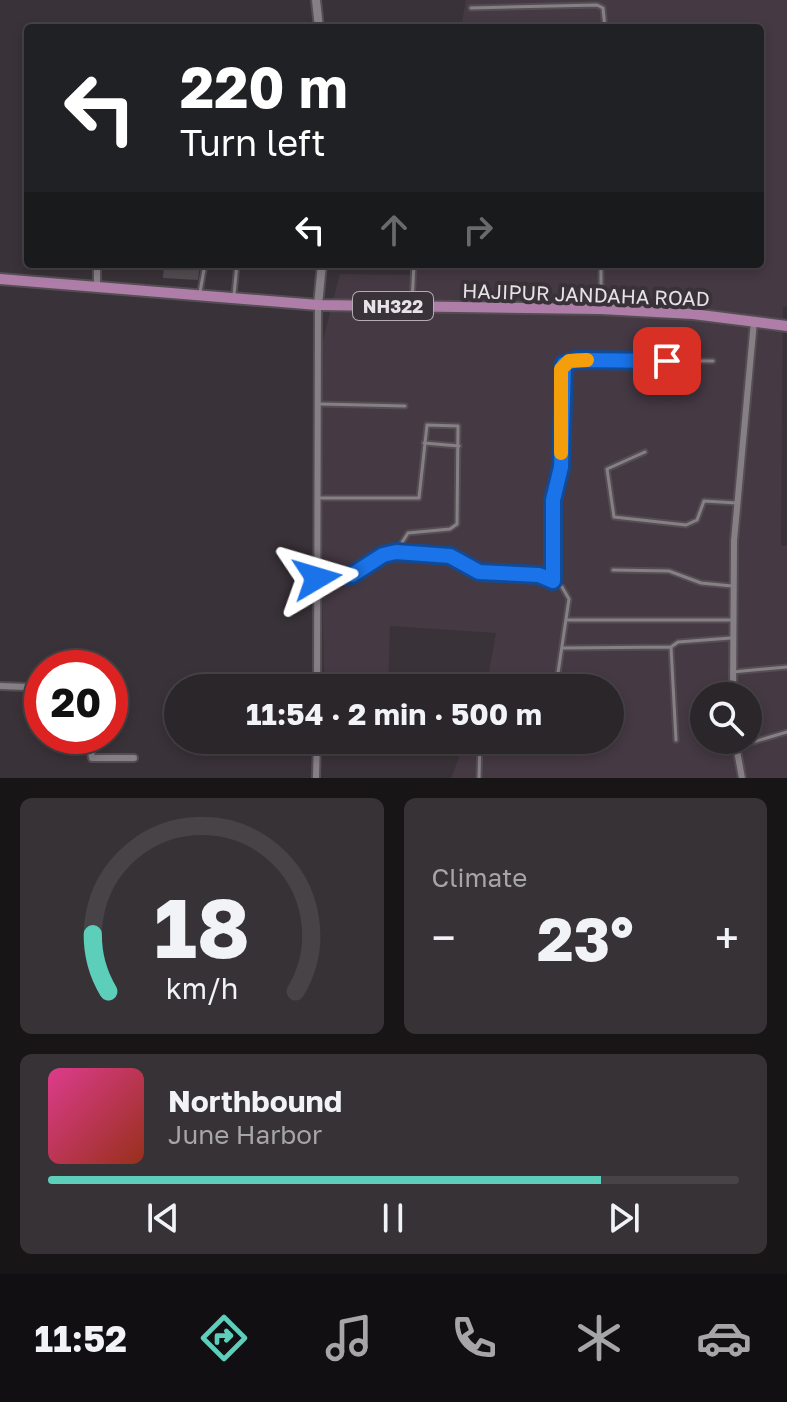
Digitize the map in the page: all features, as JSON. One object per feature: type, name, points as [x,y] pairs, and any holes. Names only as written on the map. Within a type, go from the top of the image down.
[{"type":"highway","name":"HAJIPUR JANDAHA ROAD","points":[[0,279],[318,305],[601,309],[787,326]]},
{"type":"street","points":[[316,0],[319,24]]},
{"type":"street","points":[[97,268],[97,287]]},
{"type":"street","points":[[317,674],[318,305],[322,268]]},
{"type":"street","points":[[732,682],[732,586],[754,321]]},
{"type":"street","points":[[0,686],[24,687]]},
{"type":"street","points":[[91,754],[92,758],[134,758]]},
{"type":"street","points":[[316,778],[317,754]]},
{"type":"street","points":[[738,754],[742,778]]},
{"type":"lane","points":[[471,8],[597,5],[605,14],[605,24]]},
{"type":"lane","points":[[200,296],[204,268]]},
{"type":"lane","points":[[233,299],[237,268]]},
{"type":"lane","points":[[411,306],[414,268]]},
{"type":"lane","points":[[601,268],[601,309]]},
{"type":"lane","points":[[553,581],[553,500],[561,467],[564,364],[576,360],[713,361]]},
{"type":"lane","points":[[317,404],[405,406]]},
{"type":"lane","points":[[318,498],[419,498],[427,425],[455,424],[460,428],[457,524],[450,529],[408,533],[396,552]]},
{"type":"lane","points":[[424,443],[459,446]]},
{"type":"lane","points":[[645,452],[607,469],[614,517],[686,525],[697,520],[704,501],[737,503]]},
{"type":"lane","points":[[317,578],[352,575],[383,555],[396,552],[450,556],[479,572],[539,575],[566,592],[567,620],[557,674]]},
{"type":"lane","points":[[613,570],[669,571],[701,583],[732,586]]},
{"type":"lane","points":[[567,620],[731,620]]},
{"type":"lane","points":[[562,648],[671,647],[678,642],[731,638]]},
{"type":"lane","points":[[671,647],[676,740]]},
{"type":"lane","points":[[732,672],[787,667]]},
{"type":"lane","points":[[762,738],[787,732]]},
{"type":"lane","points":[[479,778],[480,754]]},
{"type":"shaded area","points":[[466,0],[787,0],[787,306],[783,307],[781,546],[787,546],[787,778],[451,778],[460,754],[624,754],[624,674],[489,674],[496,633],[390,626],[388,674],[324,674],[319,355],[340,274],[413,275],[414,268],[764,268],[764,24],[462,24]]},
{"type":"building","points":[[164,268],[200,268],[198,280],[163,278]]},
{"type":"slow traffic","points":[[561,453],[561,369],[569,361],[587,360]]},
{"type":"route","points":[[317,578],[352,575],[383,555],[396,552],[450,556],[479,572],[539,575],[553,581],[553,493],[561,467],[561,369],[564,364],[576,360],[667,361]]}]
